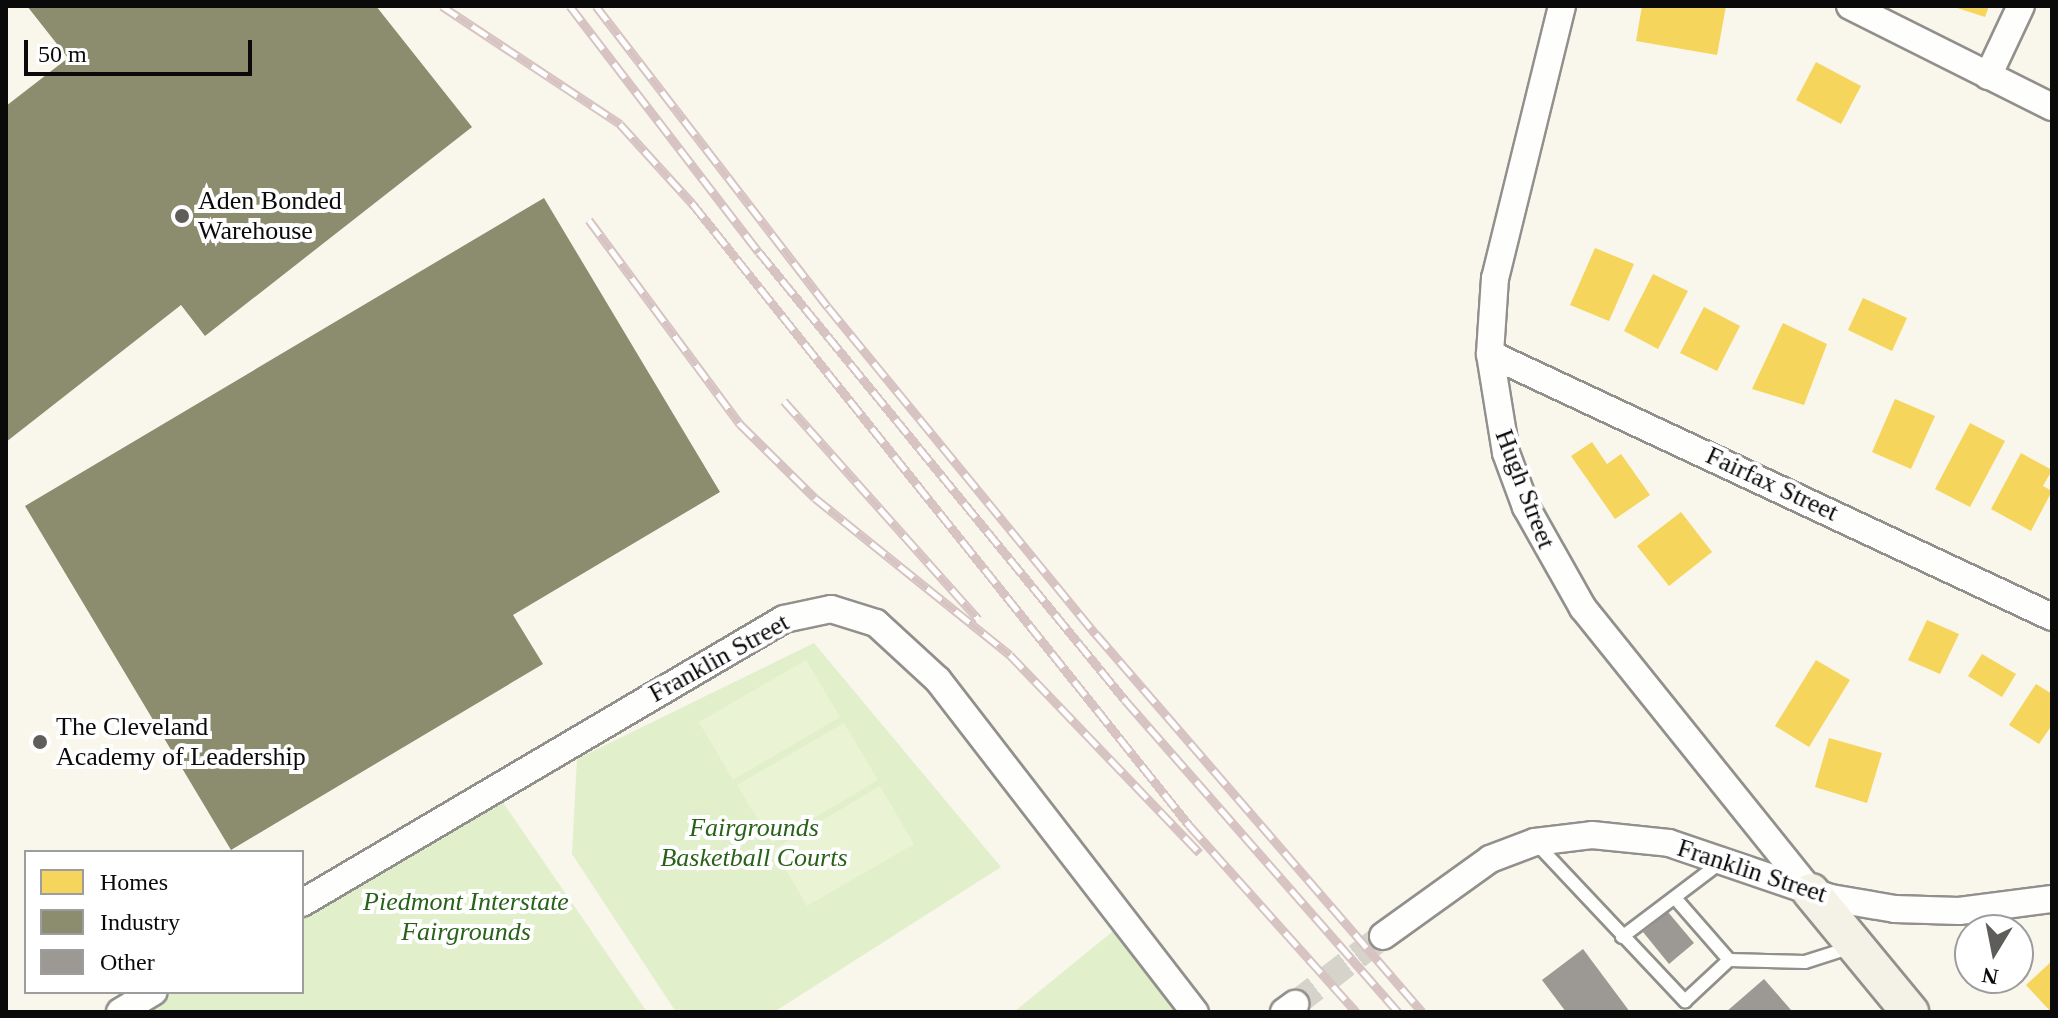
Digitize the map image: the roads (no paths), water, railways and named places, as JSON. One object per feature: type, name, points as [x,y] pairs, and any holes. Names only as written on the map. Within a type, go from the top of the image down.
[{"type":"street","name":"Hugh Street","points":[[1562,6],[1495,278],[1490,354],[1506,453],[1552,559],[1583,608],[1811,892]]},
{"type":"street","points":[[1850,6],[2052,107]]},
{"type":"street","points":[[1988,76],[2021,6]]},
{"type":"street","name":"Fairfax Street","points":[[1490,354],[2052,617]]},
{"type":"street","name":"Franklin Street","points":[[304,902],[784,619],[831,609],[876,623],[938,680],[1195,1012]]},
{"type":"street","name":"Franklin Street","points":[[1383,936],[1490,859],[1535,842],[1621,836],[1725,859],[1811,892],[1895,909],[1959,911],[2052,899]]},
{"type":"street","points":[[1811,892],[1910,1012]]},
{"type":"street","points":[[120,1012],[150,994]]},
{"type":"lane","points":[[1535,842],[1685,1006],[1729,960]]},
{"type":"lane","points":[[1622,937],[1725,859]]},
{"type":"lane","points":[[1675,898],[1729,960],[1805,962],[1856,946]]},
{"type":"tunnel","points":[[1295,1004],[1383,936]]},
{"type":"railway","points":[[442,6],[620,124],[692,203],[1189,825],[1356,1012]]},
{"type":"railway","points":[[570,6],[759,252],[1125,700],[1398,1012]]},
{"type":"railway","points":[[596,6],[828,307],[1096,634],[1422,1012]]},
{"type":"railway","points":[[589,220],[740,424],[815,498],[1010,655],[1200,853]]},
{"type":"railway","points":[[784,401],[978,619]]},
{"type":"place","name":"Aden Bonded Warehouse","points":[[182,216]]},
{"type":"place","name":"The Cleveland Academy of Leadership","points":[[40,742]]},
{"type":"park label","name":"Fairgrounds Basketball Courts","points":[[754,843]]},
{"type":"park label","name":"Piedmont Interstate Fairgrounds","points":[[466,917]]}]
